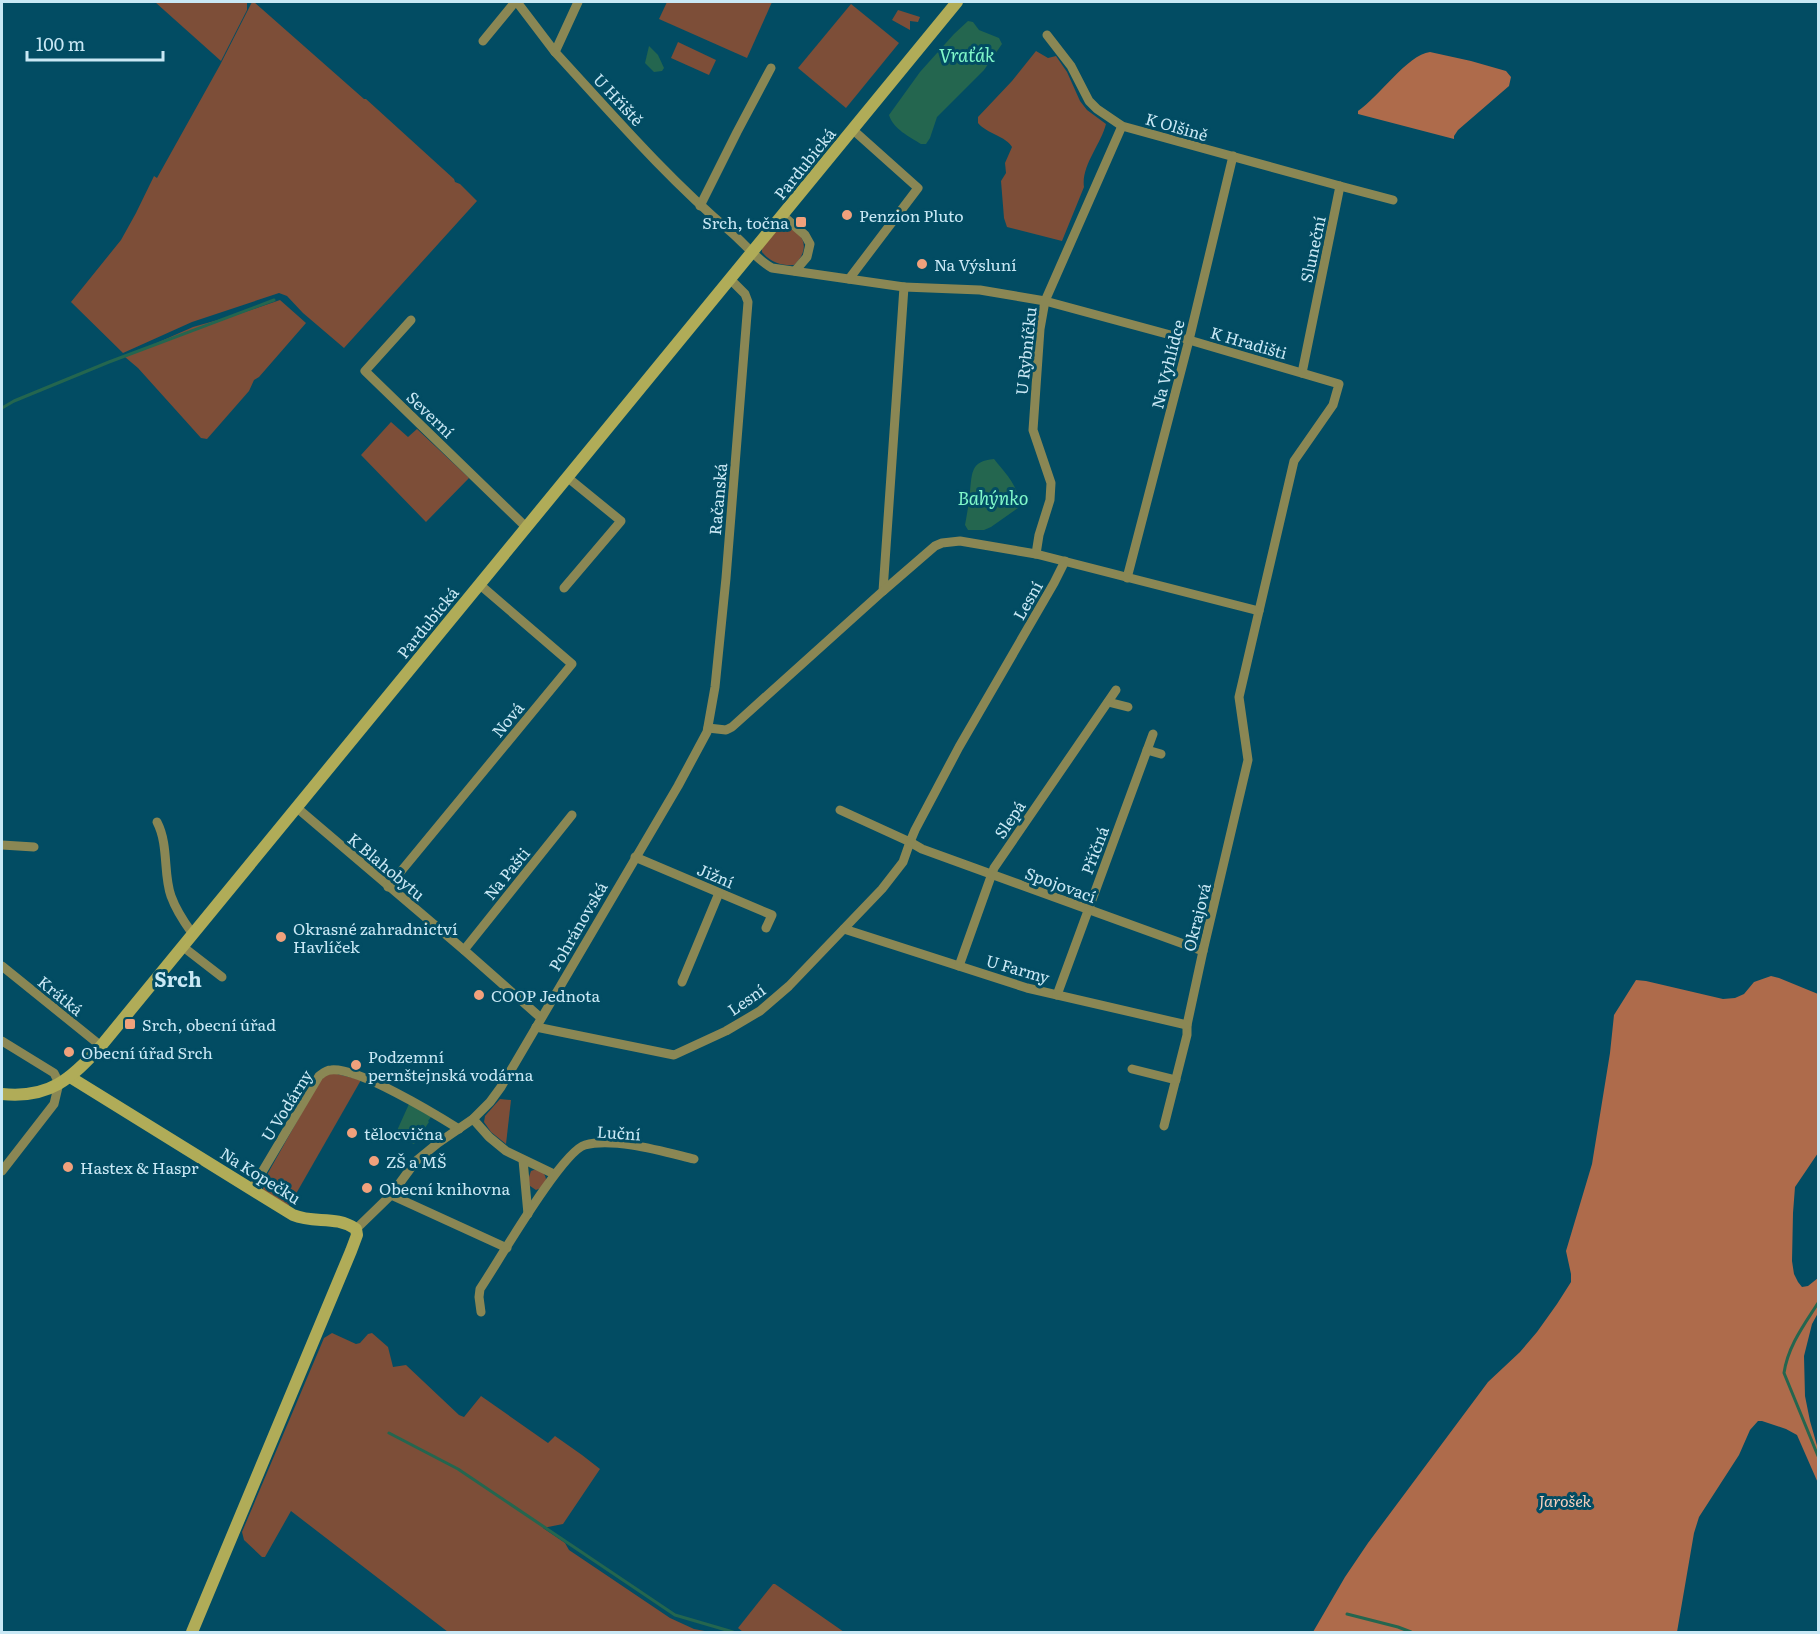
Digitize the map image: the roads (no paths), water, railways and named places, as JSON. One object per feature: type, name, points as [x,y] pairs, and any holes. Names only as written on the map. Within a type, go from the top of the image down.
[{"type":"street","points":[[483,40],[516,2]]},
{"type":"street","name":"U Hřiště","points":[[516,2],[555,52],[624,127],[700,206],[747,246],[752,253]]},
{"type":"street","points":[[555,52],[578,2]]},
{"type":"street","name":"Pardubická","points":[[2,1094],[21,1095],[38,1092],[65,1080],[76,1073],[101,1046],[957,2]]},
{"type":"street","name":"K Olšině","points":[[1047,36],[1071,66],[1089,101],[1122,126],[1340,186]]},
{"type":"street","points":[[700,206],[771,68]]},
{"type":"street","name":"U Rybníčku","points":[[1036,554],[1039,535],[1050,500],[1051,483],[1033,430],[1040,329],[1045,301],[1122,126]]},
{"type":"street","name":"Pardubická","points":[[849,279],[918,188],[852,129]]},
{"type":"street","name":"Na Vyhlídce","points":[[1127,578],[1189,340],[1233,156]]},
{"type":"street","points":[[1340,186],[1393,200]]},
{"type":"street","name":"Sluneční","points":[[1302,373],[1340,186]]},
{"type":"street","points":[[782,215],[805,235],[810,244],[807,257],[795,271]]},
{"type":"street","points":[[752,253],[772,268],[904,287],[980,290],[1045,301]]},
{"type":"street","name":"Račanská","points":[[708,728],[715,687],[726,578],[748,302],[745,294],[730,279]]},
{"type":"street","points":[[883,591],[904,287]]},
{"type":"street","name":"K Hradišti","points":[[1045,301],[1339,384],[1333,405],[1294,461],[1259,611]]},
{"type":"street","name":"Severní","points":[[411,320],[365,371],[526,527]]},
{"type":"street","points":[[564,588],[621,521],[567,477]]},
{"type":"street","points":[[708,728],[726,730],[732,727],[883,591],[942,543],[960,541],[1036,554],[1259,611]]},
{"type":"street","name":"Lesní","points":[[538,1022],[674,1055],[726,1031],[760,1011],[789,986],[882,890],[903,862],[915,830],[959,747],[1054,584],[1065,561]]},
{"type":"street","name":"Nová","points":[[388,887],[572,664],[479,584]]},
{"type":"street","name":"Okrajová","points":[[1164,1126],[1187,1035],[1187,1025],[1203,951],[1248,760],[1239,697],[1259,611]]},
{"type":"street","name":"Slepá","points":[[959,966],[994,868],[1116,690]]},
{"type":"street","points":[[1108,702],[1128,707]]},
{"type":"street","name":"Pohránovská","points":[[356,1229],[391,1195],[422,1155],[473,1119],[501,1087],[696,754],[708,728]]},
{"type":"street","name":"Příčná","points":[[1057,995],[1153,734]]},
{"type":"street","points":[[1148,750],[1161,754]]},
{"type":"street","name":"K Blahobytu","points":[[296,807],[464,950],[538,1022]]},
{"type":"street","points":[[840,810],[910,842]]},
{"type":"street","name":"Na Pašti","points":[[464,950],[572,815]]},
{"type":"street","points":[[158,822],[165,848],[170,895],[192,933]]},
{"type":"street","name":"Spojovací","points":[[910,842],[922,849],[1203,951]]},
{"type":"street","points":[[2,845],[34,847]]},
{"type":"street","name":"Jižní","points":[[635,857],[772,915],[766,928]]},
{"type":"street","points":[[682,982],[719,893]]},
{"type":"street","name":"U Farmy","points":[[844,929],[1027,988],[1187,1025]]},
{"type":"street","points":[[182,946],[222,977]]},
{"type":"street","name":"Krátká","points":[[2,966],[101,1046]]},
{"type":"street","points":[[2,1041],[65,1080],[54,1104],[2,1171]]},
{"type":"street","name":"U Vodárny","points":[[252,1189],[319,1076],[330,1070],[342,1070],[376,1083],[459,1129]]},
{"type":"street","points":[[1132,1070],[1176,1080]]},
{"type":"street","name":"Na Kopečku","points":[[65,1080],[286,1211],[302,1219],[348,1223],[356,1229]]},
{"type":"street","points":[[473,1119],[498,1145],[523,1160],[554,1174]]},
{"type":"street","name":"Luční","points":[[481,1312],[478,1297],[480,1289],[554,1174],[576,1149],[584,1145],[612,1143],[694,1159]]},
{"type":"street","points":[[523,1160],[528,1214]]},
{"type":"street","points":[[391,1195],[507,1248]]},
{"type":"street","points":[[192,1632],[355,1241],[356,1229]]},
{"type":"water","name":"Vraťák","points":[[968,21],[973,22],[979,30],[999,38],[1002,44],[984,70],[937,117],[930,138],[926,144],[921,144],[898,128],[889,115],[920,72]]},
{"type":"water","points":[[649,46],[658,55],[664,68],[662,71],[654,72],[645,63]]},
{"type":"water","name":"Bahýnko","points":[[994,459],[1015,488],[1019,501],[1018,508],[991,527],[984,530],[968,530],[965,525],[972,473],[981,462]]},
{"type":"water","points":[[409,1104],[431,1117],[414,1144],[395,1135]]},
{"type":"waterway","points":[[2,408],[109,362],[274,300]]},
{"type":"waterway","points":[[1818,1303],[1793,1345],[1784,1373],[1818,1456]]},
{"type":"waterway","points":[[389,1433],[458,1469],[675,1615],[733,1632]]},
{"type":"waterway","points":[[1347,1614],[1411,1632]]},
{"type":"place","name":"Penzion Pluto","points":[[847,215]]},
{"type":"place","name":"Srch, točna","points":[[801,222]]},
{"type":"place","name":"Na Výsluní","points":[[922,264]]},
{"type":"place","name":"Okrasné zahradnictví Havlíček","points":[[281,937]]},
{"type":"place","name":"COOP Jednota","points":[[479,995]]},
{"type":"place","name":"Srch, obecní úřad","points":[[130,1024]]},
{"type":"place","name":"Obecní úřad Srch","points":[[69,1052]]},
{"type":"place","name":"Podzemní pernštejnská vodárna","points":[[356,1065]]},
{"type":"place","name":"tělocvična","points":[[352,1133]]},
{"type":"place","name":"ZŠ a MŠ","points":[[374,1161]]},
{"type":"place","name":"Hastex & Haspr","points":[[68,1167]]},
{"type":"place","name":"Obecní knihovna","points":[[367,1188]]},
{"type":"district","name":"Srch","points":[[178,978]]},
{"type":"park label","name":"Jarošek","points":[[1565,1500]]}]
